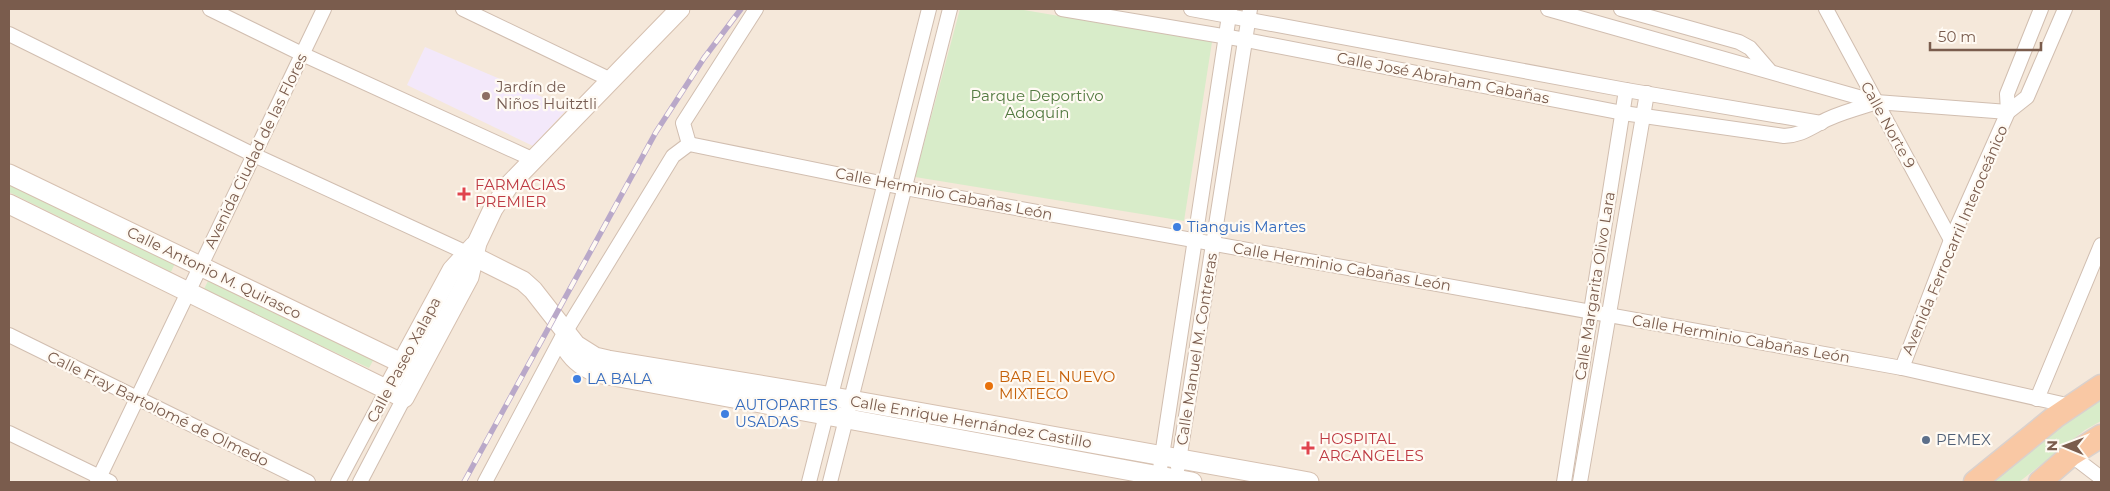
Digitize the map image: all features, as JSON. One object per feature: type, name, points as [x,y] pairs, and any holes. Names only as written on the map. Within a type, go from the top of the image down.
[{"type":"highway","points":[[1975,482],[2070,406],[2101,386]]},
{"type":"highway","points":[[2040,482],[2071,455],[2101,436]]},
{"type":"main road","name":"Calle Paseo Xalapa","points":[[396,394],[410,367],[452,270],[473,251],[498,201],[532,159],[680,9]]},
{"type":"main road","name":"Calle Antonio M. Quirasco","points":[[9,174],[410,367]]},
{"type":"main road","name":"Calle Antonio M. Quirasco","points":[[9,204],[396,394]]},
{"type":"main road","name":"Calle Enrique Hernández Castillo","points":[[473,251],[523,281],[533,290],[563,335],[571,356],[583,367],[597,373],[1172,481]]},
{"type":"main road","name":"Calle Enrique Hernández Castillo","points":[[563,335],[585,352],[608,360],[851,400],[1309,482]]},
{"type":"street","points":[[210,9],[302,54],[532,159]]},
{"type":"street","name":"Avenida Ciudad de las Flores","points":[[102,481],[137,397],[324,9]]},
{"type":"street","points":[[463,9],[609,79]]},
{"type":"street","points":[[485,482],[563,335],[673,156],[689,144],[683,123],[756,9]]},
{"type":"street","points":[[808,482],[929,9]]},
{"type":"street","points":[[830,482],[950,9]]},
{"type":"street","name":"Calle José Abraham Cabañas","points":[[1062,9],[1226,36],[1643,116],[1784,136],[1797,136],[1809,131],[1820,122],[1876,102]]},
{"type":"street","name":"Calle José Abraham Cabañas","points":[[1191,9],[1250,14],[1626,90],[1820,122]]},
{"type":"street","points":[[1548,9],[1769,70],[1876,102],[2008,112]]},
{"type":"street","points":[[1621,9],[1739,42],[1750,48],[1769,70]]},
{"type":"street","name":"Calle Norte 9","points":[[1826,9],[1951,240]]},
{"type":"street","name":"Avenida Ferrocarril Interoceánico","points":[[1902,368],[1951,240],[2008,112],[2007,94],[2041,9]]},
{"type":"street","name":"Avenida Ferrocarril Interoceánico","points":[[2008,112],[2027,97],[2065,9]]},
{"type":"street","name":"Calle Manuel M. Contreras","points":[[1172,481],[1171,458],[1195,241],[1230,12]]},
{"type":"street","name":"Calle Manuel M. Contreras","points":[[1171,458],[1214,244],[1250,14]]},
{"type":"street","points":[[9,34],[254,155],[473,251]]},
{"type":"street","name":"Calle Margarita Olivo Lara","points":[[1564,482],[1626,90]]},
{"type":"street","name":"Calle Margarita Olivo Lara","points":[[1580,482],[1647,93]]},
{"type":"street","name":"Calle Herminio Cabañas León","points":[[689,144],[905,188],[1902,368],[2070,406]]},
{"type":"street","points":[[2036,399],[2101,245]]},
{"type":"street","name":"Calle Fray Bartolomé de Olmedo","points":[[9,335],[308,482]]},
{"type":"street","name":"Calle Paseo Xalapa","points":[[338,482],[396,394]]},
{"type":"street","name":"Calle Paseo Xalapa","points":[[360,482],[396,394]]},
{"type":"street","points":[[9,433],[102,481]]},
{"type":"street","points":[[2071,455],[2101,478]]},
{"type":"shaded area","points":[[9,9],[2101,9],[2101,482],[9,482]]},
{"type":"shaded area","name":"Jardín de Niños Huitztli","points":[[425,47],[568,108],[533,146],[407,85]]},
{"type":"green space","name":"Parque Deportivo Adoquín","points":[[960,9],[1018,9],[1212,42],[1184,221],[915,177]]},
{"type":"green space","points":[[9,179],[176,261],[171,272],[9,192]]},
{"type":"green space","points":[[209,279],[375,357],[369,368],[203,291]]},
{"type":"green space","points":[[2101,393],[2101,421],[2085,430],[2019,482],[1980,482]]},
{"type":"railway","points":[[464,482],[656,132],[704,58],[741,9]]},
{"type":"place","name":"Jardín de Niños Huitztli","points":[[486,96]]},
{"type":"place","name":"FARMACIAS PREMIER","points":[[464,194]]},
{"type":"place","name":"Tianguis Martes","points":[[1177,227]]},
{"type":"place","name":"LA BALA","points":[[577,379]]},
{"type":"place","name":"BAR EL NUEVO MIXTECO","points":[[989,386]]},
{"type":"place","name":"AUTOPARTES USADAS","points":[[725,414]]},
{"type":"place","name":"PEMEX","points":[[1926,440]]},
{"type":"place","name":"HOSPITAL ARCANGELES","points":[[1308,448]]}]
